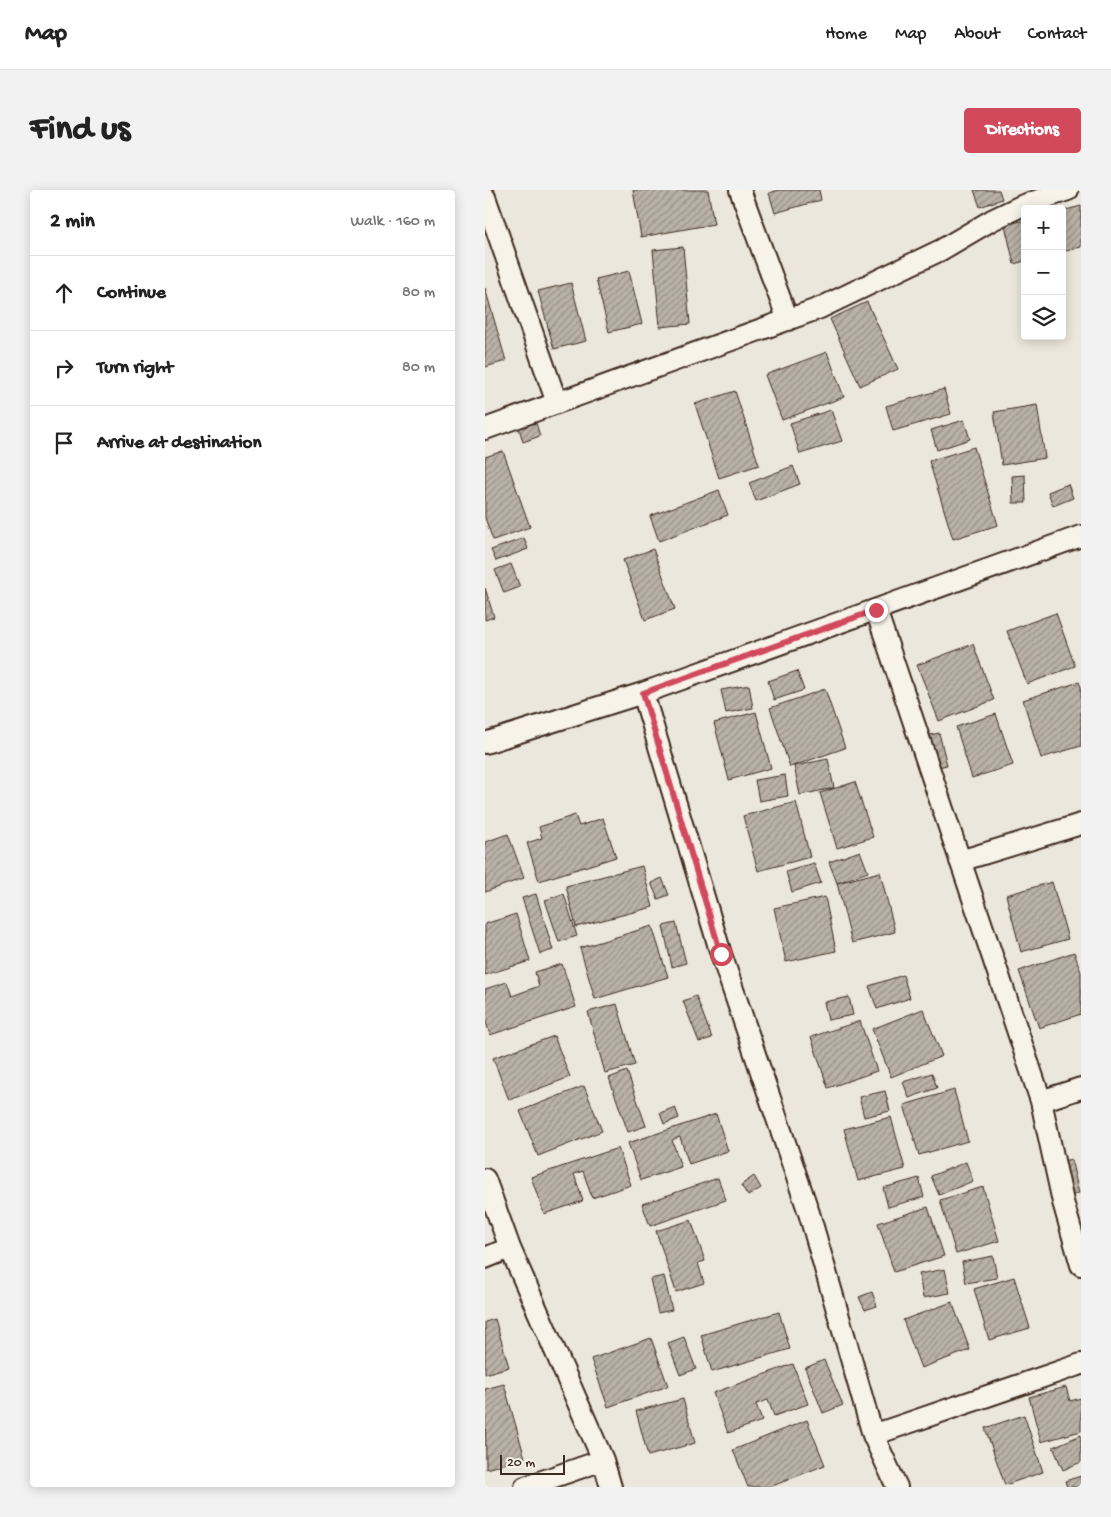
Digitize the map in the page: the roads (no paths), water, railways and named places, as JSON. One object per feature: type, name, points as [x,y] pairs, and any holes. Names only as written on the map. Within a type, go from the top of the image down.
[{"type":"street","points":[[740,190],[787,320]]},
{"type":"street","points":[[485,429],[820,308],[932,254],[1021,206],[1068,190]]},
{"type":"street","points":[[485,197],[557,403]]},
{"type":"street","points":[[485,744],[643,693],[1081,536]]},
{"type":"street","points":[[876,610],[1041,1101],[1063,1202],[1081,1265]]},
{"type":"street","points":[[643,693],[721,954],[809,1213],[873,1435],[897,1487]]},
{"type":"street","points":[[960,861],[1081,824]]},
{"type":"street","points":[[1041,1101],[1081,1088]]},
{"type":"street","points":[[485,1179],[510,1248],[603,1460],[611,1487]]},
{"type":"street","points":[[485,1258],[510,1248]]},
{"type":"street","points":[[873,1435],[1081,1364]]},
{"type":"street","points":[[525,1487],[603,1460]]}]
